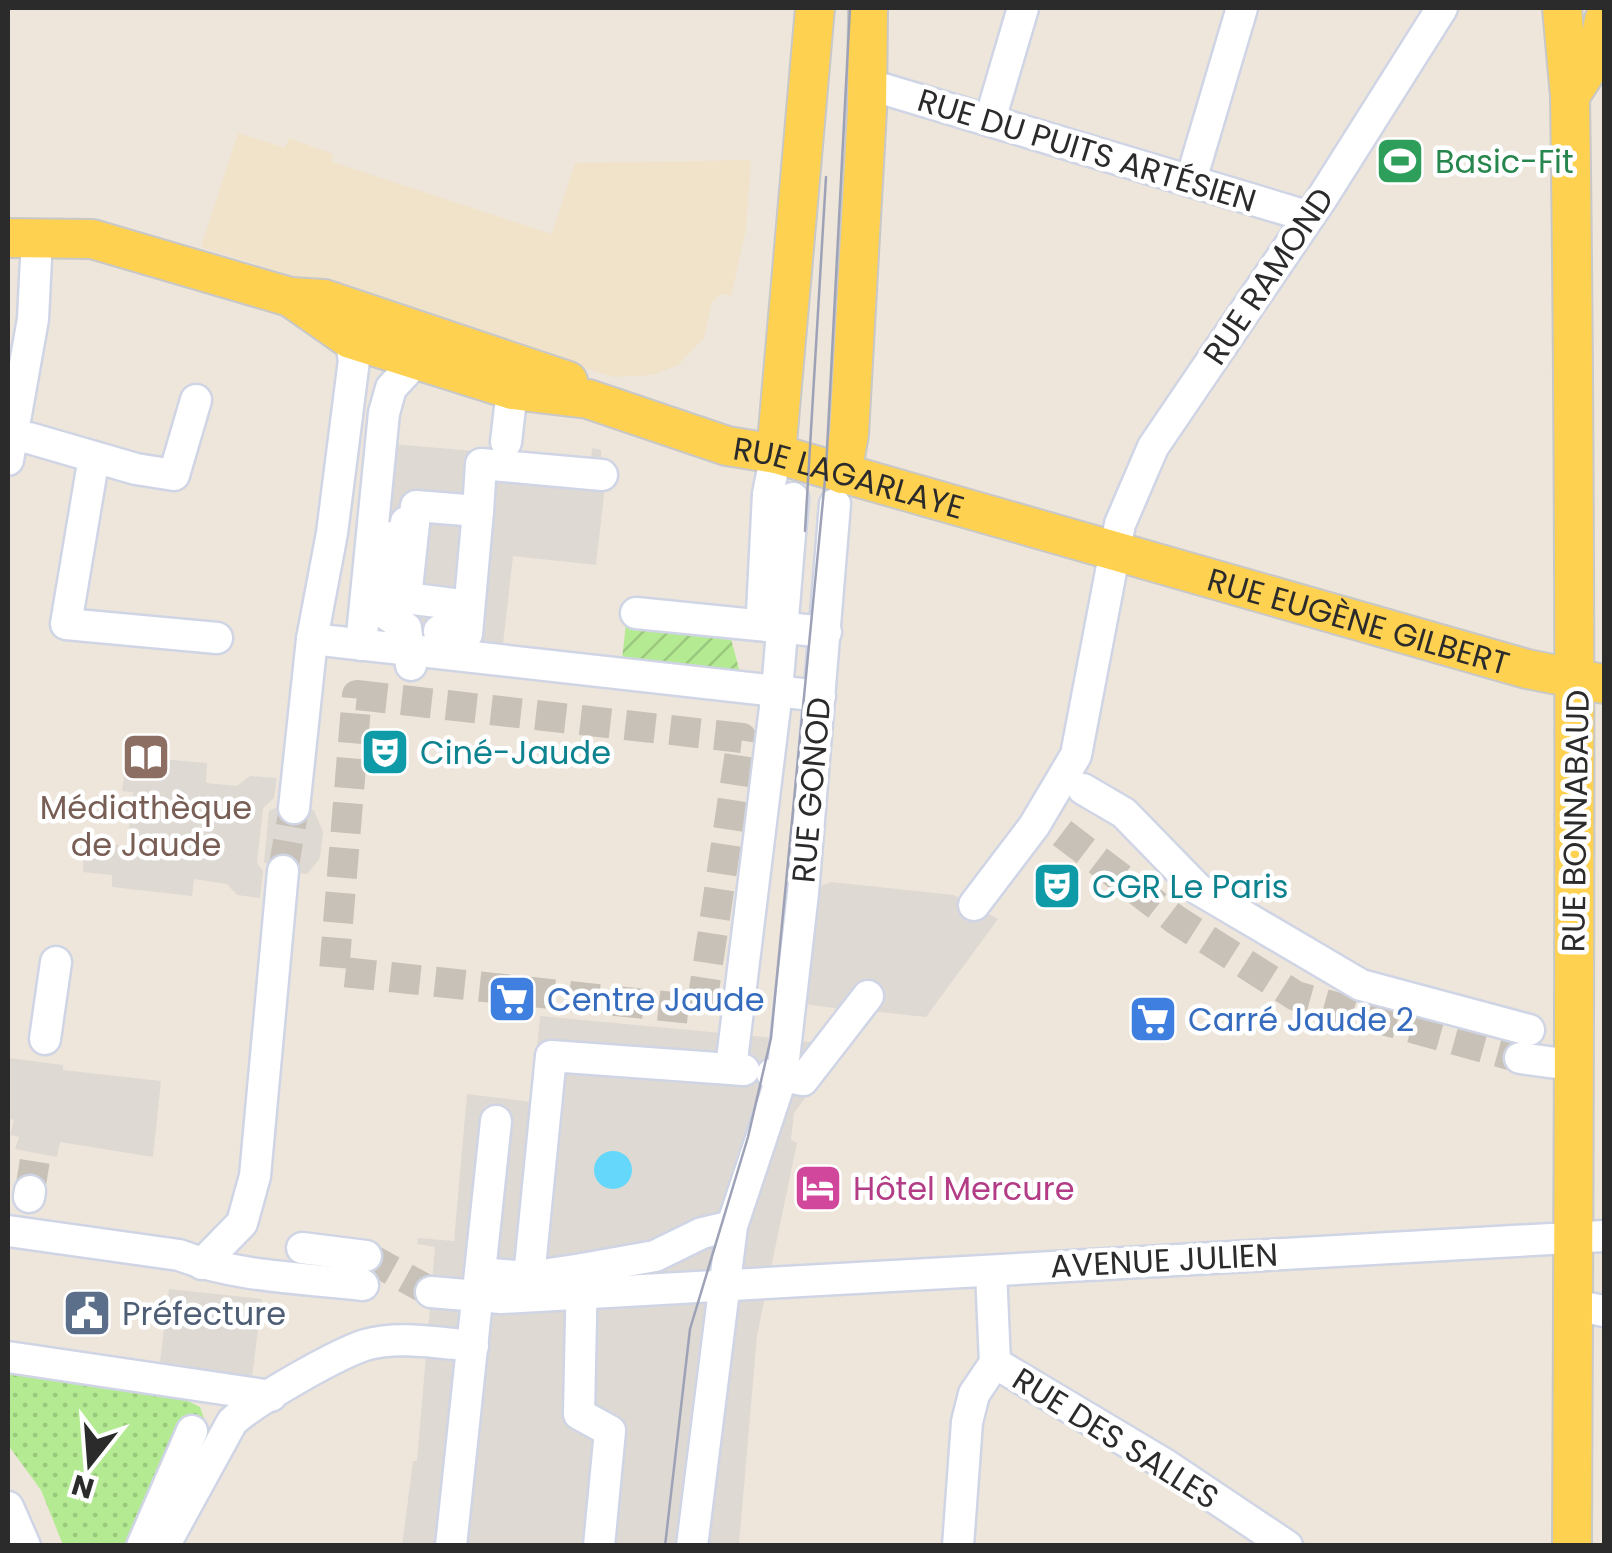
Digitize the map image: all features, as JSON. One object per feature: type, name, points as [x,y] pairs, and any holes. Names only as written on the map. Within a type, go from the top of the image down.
[{"type":"main road","points":[[776,454],[815,8]]},
{"type":"main road","points":[[839,489],[850,415],[868,8]]},
{"type":"main road","name":"RUE BONNABAUD","points":[[1562,8],[1570,96],[1591,681],[1570,1065],[1589,1237],[1589,1308],[1572,1546]]},
{"type":"main road","points":[[1570,96],[1602,41]]},
{"type":"main road","name":"RUE LAGARLAYE","points":[[22,238],[92,240],[290,298],[324,299],[452,342],[727,446],[776,454],[839,489],[1114,553]]},
{"type":"main road","name":"RUE LAGARLAYE","points":[[290,298],[366,350],[417,360],[512,390],[578,389]]},
{"type":"main road","name":"RUE EUGÈNE GILBERT","points":[[1114,553],[1527,669],[1591,681]]},
{"type":"street","points":[[990,120],[1022,8]]},
{"type":"street","points":[[1191,180],[1242,8]]},
{"type":"street","name":"RUE RAMOND","points":[[974,905],[1045,825],[1076,755],[1120,524],[1153,447],[1307,216],[1434,9]]},
{"type":"street","name":"RUE DU PUITS ARTÉSIEN","points":[[867,84],[1307,216]]},
{"type":"street","points":[[8,460],[33,319],[22,238]]},
{"type":"street","points":[[294,808],[312,639],[354,360],[366,350],[398,339],[452,342]]},
{"type":"street","points":[[358,477],[366,350]]},
{"type":"street","points":[[362,645],[384,414],[391,388],[417,360]]},
{"type":"street","points":[[506,442],[512,390]]},
{"type":"street","points":[[29,438],[165,476],[174,475],[196,400]]},
{"type":"street","points":[[772,621],[768,494],[776,454]]},
{"type":"street","points":[[94,457],[66,624],[217,638]]},
{"type":"street","points":[[410,630],[467,634],[482,464],[602,475]]},
{"type":"street","name":"RUE GONOD","points":[[692,1546],[732,1226],[820,696],[839,489]]},
{"type":"street","name":"RUE GONOD","points":[[757,1072],[776,691],[772,621],[793,498]]},
{"type":"street","points":[[410,630],[402,522],[416,506],[478,512]]},
{"type":"street","points":[[312,639],[362,645],[469,606]]},
{"type":"street","points":[[636,612],[772,621],[826,632]]},
{"type":"street","points":[[410,630],[820,696]]},
{"type":"street","points":[[1084,789],[1124,813],[1198,889],[1362,985],[1525,1044],[1570,1065]]},
{"type":"street","points":[[202,1264],[242,1223],[254,1176],[284,871]]},
{"type":"street","points":[[45,1039],[56,962]]},
{"type":"street","points":[[528,1277],[551,1056],[757,1072],[803,1080],[868,996]]},
{"type":"street","points":[[451,1546],[496,1121]]},
{"type":"street","points":[[479,1284],[582,1282],[655,1256],[702,1233],[732,1226]]},
{"type":"street","points":[[8,1232],[179,1255],[202,1264],[364,1271],[302,1248]]},
{"type":"street","name":"AVENUE JULIEN","points":[[582,1282],[723,1286],[1589,1237]]},
{"type":"street","points":[[958,1546],[967,1422],[974,1394],[995,1364],[991,1271]]},
{"type":"street","points":[[430,1292],[528,1277],[582,1282]]},
{"type":"street","points":[[582,1282],[579,1414],[610,1431],[599,1546]]},
{"type":"street","points":[[164,1546],[232,1422],[249,1406],[366,1345],[428,1341],[473,1346]]},
{"type":"street","points":[[8,1357],[271,1396]]},
{"type":"street","name":"RUE DES SALLES","points":[[995,1364],[1032,1382],[1288,1546]]},
{"type":"street","points":[[142,1546],[192,1431]]},
{"type":"street","points":[[8,1510],[25,1546]]},
{"type":"shaded area","points":[[238,133],[285,148],[289,138],[333,154],[332,162],[552,234],[575,163],[751,160],[746,230],[731,296],[722,294],[712,302],[704,338],[678,365],[653,375],[614,377],[201,247]]},
{"type":"shaded area","points":[[392,444],[591,461],[592,448],[601,450],[601,465],[607,469],[596,565],[513,556],[503,644],[442,638],[438,669],[388,664],[392,633],[386,520]]},
{"type":"shaded area","points":[[127,756],[207,763],[206,783],[237,786],[250,776],[277,778],[274,798],[263,808],[257,863],[263,871],[260,898],[237,895],[227,884],[194,879],[192,896],[112,887],[112,875],[83,872],[84,842],[127,846],[133,792],[122,791]]},
{"type":"shaded area","points":[[279,806],[314,810],[323,832],[320,858],[307,874],[277,870],[264,862],[269,811]]},
{"type":"shaded area","points":[[831,882],[954,895],[998,919],[926,1017],[870,1011],[794,1113],[791,1140],[797,1143],[757,1335],[739,1545],[402,1546],[413,1461],[417,1461],[435,1247],[417,1244],[418,1238],[454,1241],[467,1094],[532,1102],[540,1016],[785,1039],[803,893]],"holes":[[[804,1004],[841,1009],[818,1043],[799,1041]]]},
{"type":"shaded area","points":[[9,1058],[63,1065],[63,1070],[161,1081],[153,1157],[60,1142],[57,1157],[15,1149],[19,1137],[10,1135],[14,1120],[8,1118]]},
{"type":"shaded area","points":[[169,1289],[262,1299],[250,1392],[158,1378]]},
{"type":"green space","points":[[626,623],[730,635],[740,673],[622,660]]},
{"type":"green space","points":[[8,1372],[176,1395],[200,1407],[205,1421],[200,1434],[132,1545],[63,1545],[41,1490],[8,1445]]},
{"type":"water","points":[[613,1151],[626,1157],[632,1170],[626,1183],[613,1189],[600,1183],[594,1170],[600,1157]]},
{"type":"tunnel","points":[[357,695],[742,738],[701,1010],[334,971],[357,695]]},
{"type":"tunnel","points":[[283,871],[294,808]]},
{"type":"tunnel","points":[[1062,833],[1176,920],[1296,996],[1520,1058]]},
{"type":"tunnel","points":[[30,1191],[36,1153]]},
{"type":"tunnel","points":[[366,1256],[431,1292]]},
{"type":"tram line","points":[[665,1546],[690,1329],[748,1137],[771,1038],[826,469],[850,8]]},
{"type":"tram line","points":[[805,531],[826,177]]},
{"type":"place","name":"Basic-Fit","points":[[1400,161]]},
{"type":"place","name":"Ciné-Jaude","points":[[385,752]]},
{"type":"place","name":"Médiathèque de Jaude","points":[[146,757]]},
{"type":"place","name":"CGR Le Paris","points":[[1057,886]]},
{"type":"place","name":"Centre Jaude","points":[[512,999]]},
{"type":"place","name":"Carré Jaude 2","points":[[1153,1019]]},
{"type":"place","name":"Hôtel Mercure","points":[[818,1188]]},
{"type":"place","name":"Préfecture","points":[[87,1313]]}]
